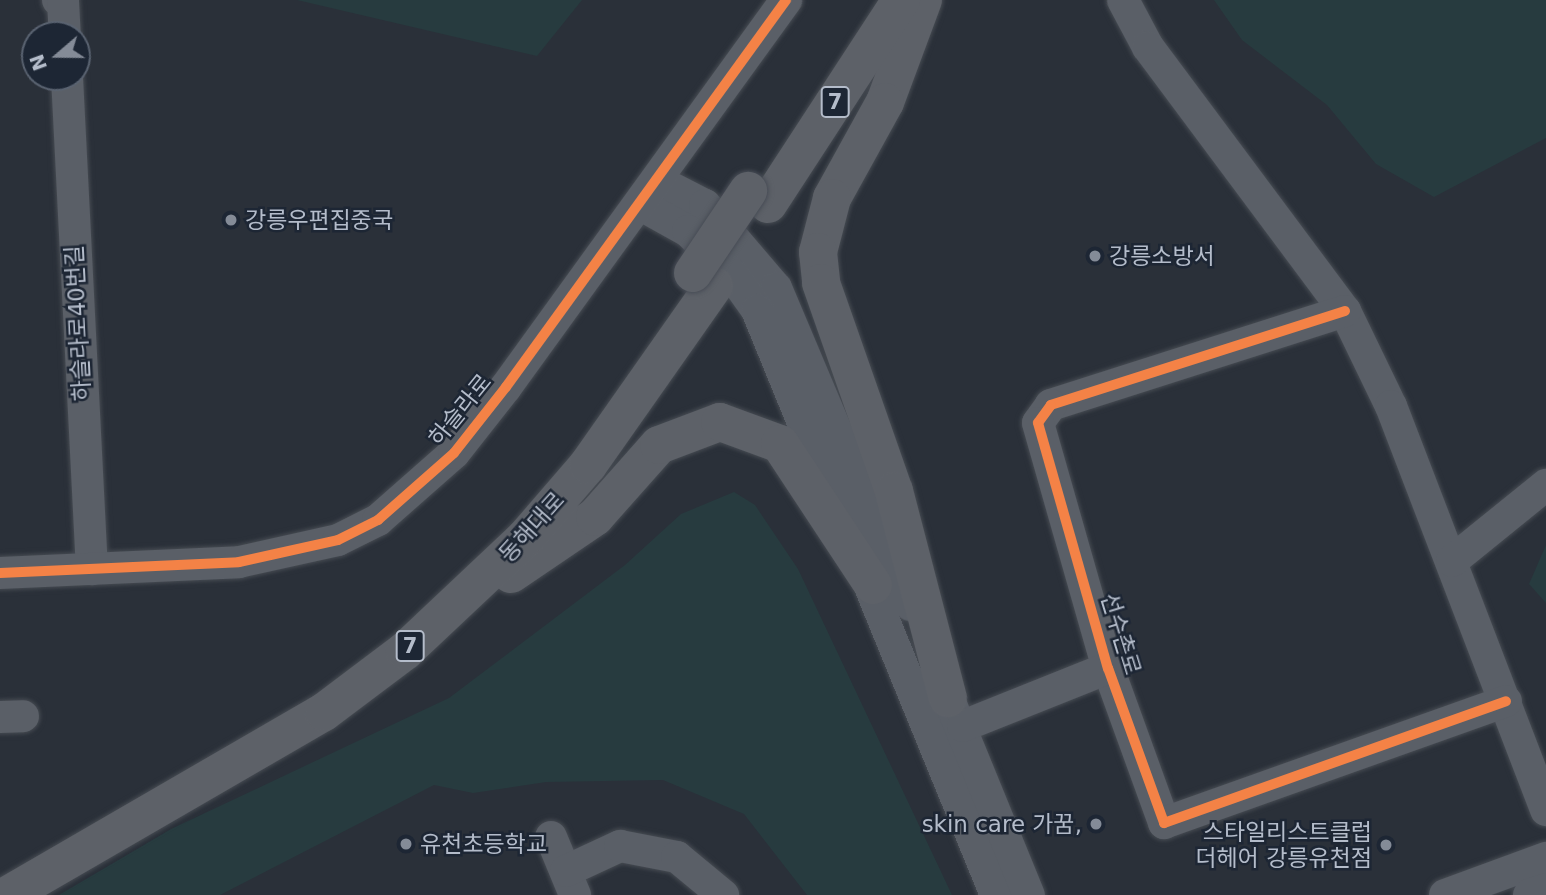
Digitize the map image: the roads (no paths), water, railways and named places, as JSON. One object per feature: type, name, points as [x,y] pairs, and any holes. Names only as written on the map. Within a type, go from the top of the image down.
[{"type":"main road","name":"동해대로","points":[[758,198],[873,0]]},
{"type":"main road","name":"동해대로","points":[[8,895],[324,712],[423,635],[525,538],[588,465],[758,198],[901,0]]},
{"type":"main road","points":[[923,0],[885,102],[832,198],[818,252],[821,283],[894,491],[956,712]]},
{"type":"main road","name":"동해대로","points":[[0,871],[287,705],[410,613],[566,454],[704,279]]},
{"type":"main road","points":[[423,635],[595,517],[659,445],[720,422],[780,444],[873,585]]},
{"type":"street","points":[[58,0],[63,1],[64,21]]},
{"type":"street","name":"하슬라로","points":[[0,573],[92,569],[291,553],[379,520],[454,453],[649,193],[786,0]]},
{"type":"street","points":[[1123,0],[1147,47],[1345,311],[1452,561],[1546,810]]},
{"type":"street","name":"하슬라로40번길","points":[[68,91],[92,569]]},
{"type":"street","points":[[649,193],[730,272],[757,310],[873,585],[996,895]]},
{"type":"street","points":[[649,193],[705,205],[776,288],[956,712],[1029,895]]},
{"type":"street","name":"선수촌로","points":[[1345,311],[1051,405],[1038,423],[1108,668],[1164,823],[1506,701]]},
{"type":"street","points":[[1452,561],[1546,485]]},
{"type":"street","name":"선수촌로","points":[[956,712],[1108,668]]},
{"type":"street","points":[[551,837],[571,883],[620,846],[677,858],[723,895]]},
{"type":"street","points":[[1445,895],[1546,858]]},
{"type":"street","points":[[1529,895],[1546,889]]},
{"type":"place","name":"강릉우편집중국","points":[[231,220]]},
{"type":"place","name":"강릉소방서","points":[[1095,256]]},
{"type":"place","name":"skin care 가꿈,","points":[[1096,824]]},
{"type":"place","name":"유천초등학교","points":[[406,844]]},
{"type":"place","name":"스타일리스트클럽 더헤어 강릉유천점","points":[[1386,845]]}]
